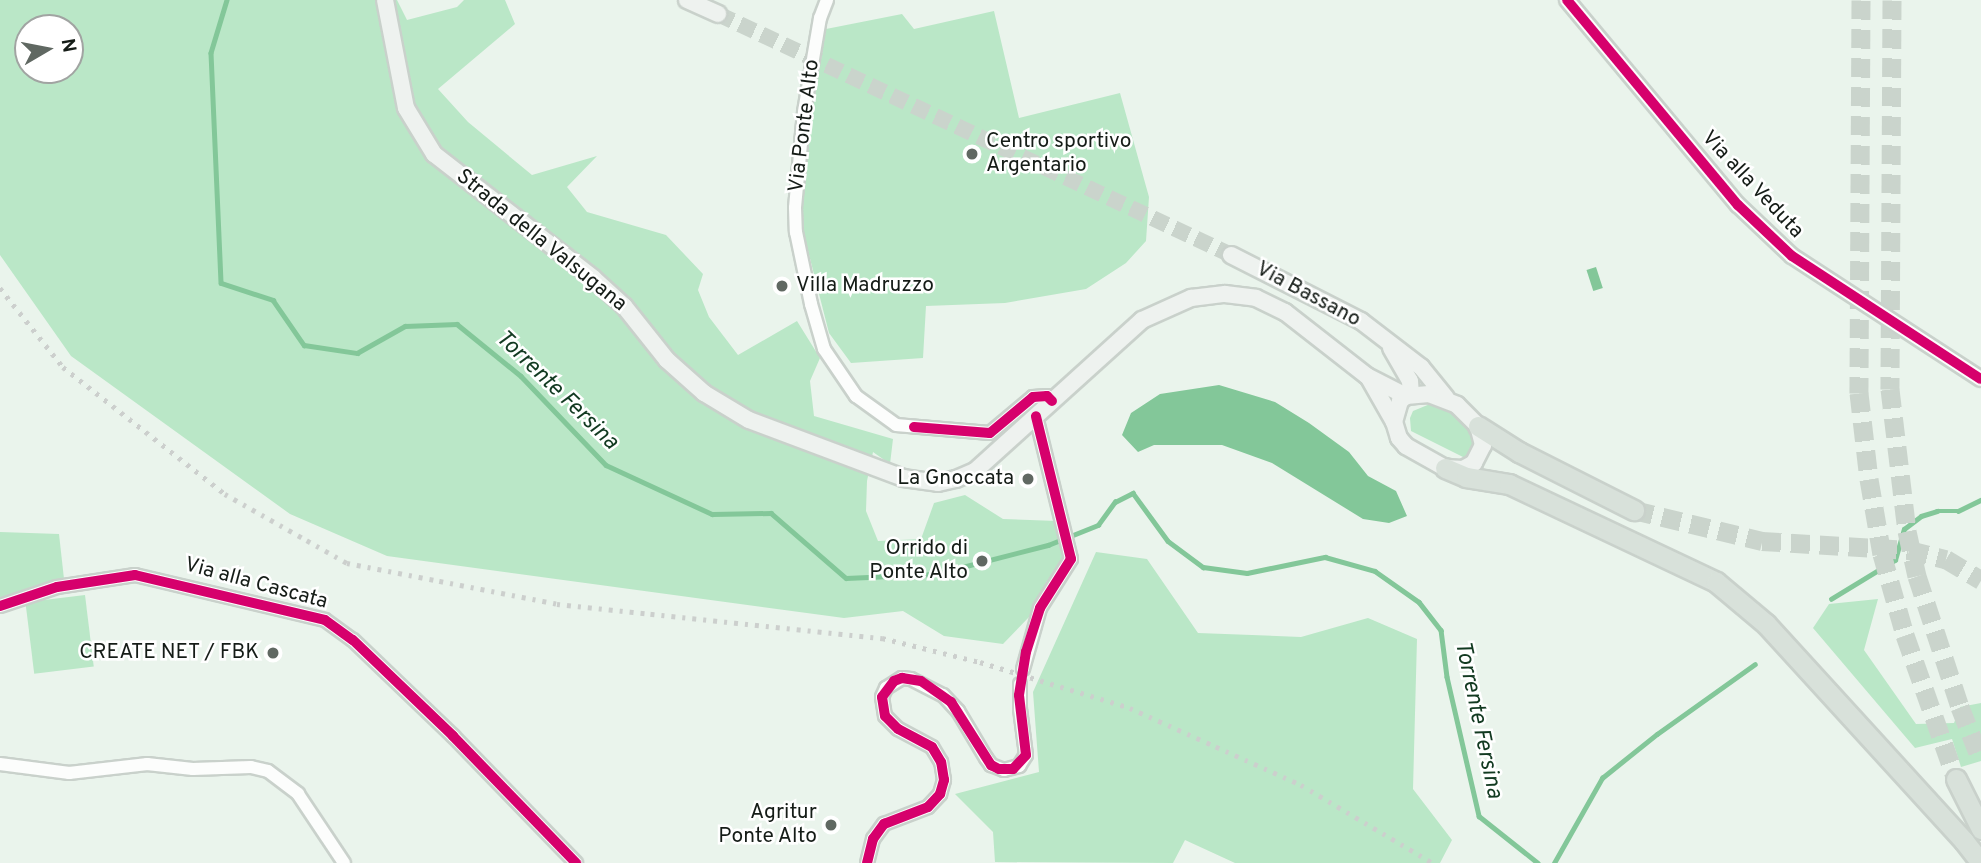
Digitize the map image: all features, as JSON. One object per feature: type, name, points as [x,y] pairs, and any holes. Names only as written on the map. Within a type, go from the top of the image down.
[{"type":"highway","points":[[1478,426],[1518,452],[1634,510]]},
{"type":"highway","points":[[1446,468],[1465,477],[1509,484],[1716,582],[1766,624],[1981,863]]},
{"type":"highway","points":[[1956,779],[1981,829]]},
{"type":"main road","name":"Strada della Valsugana","points":[[385,0],[406,108],[434,154],[593,278],[624,306],[667,360],[704,393],[749,421],[903,478],[938,484],[975,471],[1142,320],[1165,308],[1208,295],[1241,294],[1270,304],[1367,376],[1409,395],[1429,394],[1446,398]]},
{"type":"main road","points":[[687,0],[718,14]]},
{"type":"main road","name":"Via Bassano","points":[[1231,255],[1331,304],[1384,337],[1422,367],[1446,398]]},
{"type":"main road","name":"Via Bassano","points":[[1384,337],[1410,381],[1409,395]]},
{"type":"main road","name":"Strada della Valsugana","points":[[1367,376],[1394,422],[1395,431],[1406,446],[1446,468]]},
{"type":"main road","points":[[1394,422],[1395,411],[1409,395]]},
{"type":"main road","points":[[1446,398],[1469,415],[1478,426],[1483,445],[1474,463],[1463,469],[1446,468]]},
{"type":"street","name":"Via Ponte Alto","points":[[827,0],[820,18],[814,50],[796,184],[796,232],[811,304],[824,349],[856,396],[888,421],[914,427],[990,433],[1033,397],[1047,396],[1052,401]]},
{"type":"street","name":"Via alla Veduta","points":[[1566,0],[1738,205],[1792,256],[1981,379]]},
{"type":"street","points":[[1023,669],[1040,608],[1069,565],[1070,550],[1036,416]]},
{"type":"street","name":"Via alla Cascata","points":[[0,606],[57,587],[135,575],[325,620],[354,640],[453,736],[576,863]]},
{"type":"street","points":[[867,863],[873,839],[884,824],[928,807],[940,794],[944,780],[941,762],[932,747],[898,729],[885,716],[882,696],[886,688],[902,678],[911,679],[943,695],[958,711],[985,758],[1004,770],[1019,766],[1026,755],[1027,740],[1020,709],[1020,684]]},
{"type":"street","points":[[0,764],[69,773],[147,764],[193,769],[251,767],[268,771],[298,794],[344,863]]},
{"type":"shaded area","points":[[0,0],[397,0],[407,20],[457,7],[464,0],[505,0],[515,24],[438,89],[468,122],[532,175],[597,156],[567,187],[587,212],[666,235],[703,274],[698,290],[709,317],[738,355],[797,321],[820,358],[810,381],[814,416],[893,439],[890,464],[873,452],[867,481],[866,511],[878,541],[921,539],[934,503],[965,495],[1003,519],[1057,521],[1066,558],[1047,581],[1030,616],[1003,644],[944,636],[903,611],[844,618],[387,556],[290,514],[71,356],[0,255]]},
{"type":"shaded area","name":"Centro sportivo Argentario","points":[[994,11],[1019,118],[1120,93],[1149,197],[1146,241],[1126,263],[1086,289],[1005,303],[926,306],[923,358],[851,363],[829,333],[804,235],[800,188],[826,29],[902,14],[914,29]]},
{"type":"shaded area","points":[[1596,267],[1603,288],[1593,291],[1586,270]]},
{"type":"shaded area","points":[[1219,385],[1275,402],[1309,423],[1349,452],[1368,476],[1396,491],[1407,516],[1389,523],[1363,519],[1272,463],[1222,445],[1154,445],[1138,452],[1122,435],[1131,413],[1160,394]]},
{"type":"shaded area","points":[[1430,404],[1456,413],[1470,425],[1476,447],[1467,459],[1411,431],[1410,418],[1413,411]]},
{"type":"shaded area","points":[[0,532],[59,534],[64,579],[0,599]]},
{"type":"shaded area","points":[[1096,552],[1147,559],[1198,633],[1301,637],[1368,618],[1417,639],[1413,789],[1452,840],[1440,863],[1235,863],[1185,840],[1173,863],[995,862],[993,832],[955,794],[1039,772],[1033,692]]},
{"type":"shaded area","points":[[85,595],[94,666],[34,674],[25,602]]},
{"type":"shaded area","points":[[1878,599],[1864,650],[1916,724],[1954,723],[1960,707],[1981,703],[1981,761],[1961,767],[1952,739],[1915,748],[1813,628],[1829,604]]},
{"type":"waterway","name":"Torrente Fersina","points":[[227,0],[211,53],[221,283],[273,300],[304,345],[357,353],[405,326],[457,324],[521,376],[606,465],[712,514],[771,513],[846,578],[935,574],[1048,545],[1098,525],[1115,502],[1133,493],[1168,541],[1203,567],[1247,573],[1325,557],[1375,571],[1419,602],[1441,630],[1447,677],[1479,816],[1538,863]]},
{"type":"waterway","points":[[1831,599],[1895,560],[1904,529],[1921,516],[1937,511],[1958,511],[1981,500]]},
{"type":"waterway","points":[[1554,863],[1602,778],[1657,734],[1755,664]]},
{"type":"tunnel","points":[[1861,0],[1859,393],[1869,479],[1882,554],[1905,635],[1956,779]]},
{"type":"tunnel","points":[[1892,0],[1890,389],[1907,531],[1917,576],[1960,707],[1981,760]]},
{"type":"tunnel","points":[[718,14],[1231,255]]},
{"type":"tunnel","points":[[1634,510],[1762,541],[1909,550],[1946,559],[1981,580]]},
{"type":"railway","points":[[0,288],[63,367],[225,494],[347,563],[557,604],[882,638],[980,662],[1130,708],[1301,785],[1433,863]]},
{"type":"cycle path","points":[[1567,0],[1738,205],[1792,256],[1981,379]]},
{"type":"cycle path","points":[[914,427],[990,433],[1033,397],[1047,396],[1052,401]]},
{"type":"cycle path","points":[[867,863],[873,839],[884,824],[928,807],[940,794],[944,780],[941,762],[932,747],[898,729],[885,716],[882,697],[894,681],[902,678],[921,681],[951,702],[991,765],[999,769],[1013,769],[1026,755],[1019,695],[1026,652],[1040,608],[1071,559],[1036,416]]},
{"type":"cycle path","points":[[0,606],[57,587],[135,575],[325,620],[353,640],[453,736],[576,863]]},
{"type":"place","name":"Centro sportivo Argentario","points":[[972,154]]},
{"type":"place","name":"Villa Madruzzo","points":[[782,286]]},
{"type":"place","name":"La Gnoccata","points":[[1028,479]]},
{"type":"place","name":"Orrido di Ponte Alto","points":[[982,561]]},
{"type":"place","name":"CREATE NET / FBK","points":[[273,653]]},
{"type":"place","name":"Agritur Ponte Alto","points":[[831,825]]}]
